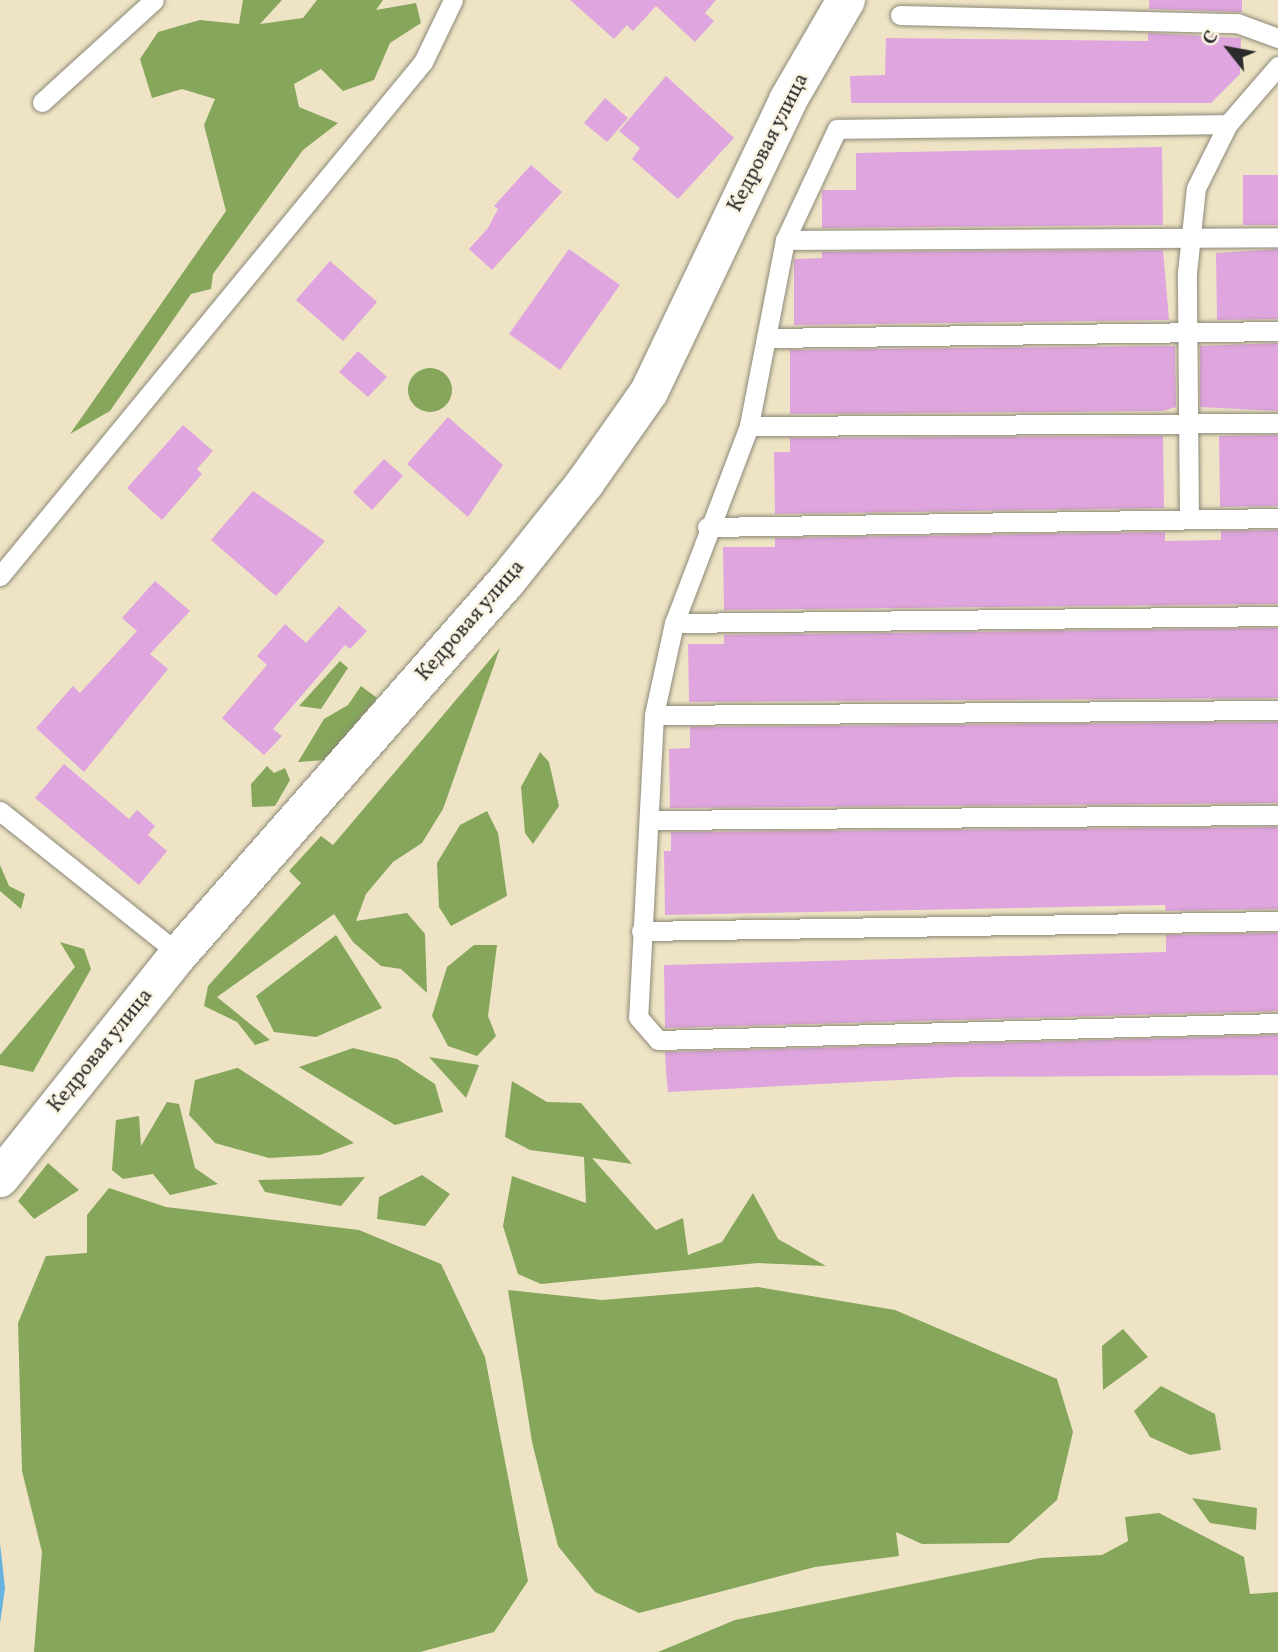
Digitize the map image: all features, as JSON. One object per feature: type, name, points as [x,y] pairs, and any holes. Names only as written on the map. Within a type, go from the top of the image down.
[{"type":"street","name":"Кедровая улица","points":[[0,1178],[179,954],[506,582],[649,392],[788,100],[846,0]]},
{"type":"lane","points":[[42,102],[154,0]]},
{"type":"lane","points":[[0,576],[423,62],[453,0]]},
{"type":"lane","points":[[900,15],[1237,23],[1278,38]]},
{"type":"lane","points":[[1189,519],[1187,332],[1196,188],[1228,124],[1278,66]]},
{"type":"lane","points":[[1228,124],[837,129],[785,240],[749,426],[707,527],[674,623],[654,715],[638,1017],[658,1040],[1278,1023]]},
{"type":"lane","points":[[785,240],[1278,237]]},
{"type":"lane","points":[[766,338],[1278,331]]},
{"type":"lane","points":[[749,426],[1278,423]]},
{"type":"lane","points":[[707,527],[1278,518]]},
{"type":"lane","points":[[674,623],[1278,616]]},
{"type":"lane","points":[[654,715],[1278,710]]},
{"type":"lane","points":[[0,811],[179,954]]},
{"type":"lane","points":[[650,820],[1278,815]]},
{"type":"lane","points":[[641,931],[1278,921]]},
{"type":"green space","points":[[243,0],[282,0],[260,24],[303,18],[317,0],[383,0],[376,10],[416,3],[421,23],[390,43],[374,80],[343,91],[321,69],[294,84],[299,107],[338,123],[303,150],[213,274],[211,289],[191,294],[110,411],[70,434],[226,211],[204,125],[215,99],[182,89],[152,98],[140,59],[158,32],[200,20],[239,24]]},
{"type":"green space","points":[[430,368],[445,375],[452,390],[445,405],[430,412],[415,405],[408,390],[415,375]]},
{"type":"green space","points":[[500,648],[443,809],[422,843],[393,862],[366,894],[356,921],[407,913],[425,934],[427,993],[401,969],[381,966],[353,942],[334,914],[217,997],[270,1040],[255,1045],[237,1022],[204,1006],[208,986],[301,883],[289,871],[321,836],[333,845]]},
{"type":"green space","points":[[340,661],[348,668],[321,709],[299,706]]},
{"type":"green space","points":[[361,686],[377,698],[325,760],[298,762],[324,719],[348,705]]},
{"type":"green space","points":[[540,752],[549,762],[559,806],[533,844],[525,833],[521,787]]},
{"type":"green space","points":[[267,766],[274,773],[285,768],[290,780],[275,806],[252,807],[251,784]]},
{"type":"green space","points":[[487,811],[498,833],[507,896],[451,926],[439,907],[437,863],[460,825]]},
{"type":"green space","points":[[0,865],[9,886],[25,894],[21,909],[0,891]]},
{"type":"green space","points":[[336,935],[382,1008],[316,1037],[274,1032],[256,996]]},
{"type":"green space","points":[[60,942],[84,949],[91,969],[33,1072],[0,1065],[0,1055],[75,967]]},
{"type":"green space","points":[[474,945],[497,945],[488,1016],[496,1036],[477,1056],[448,1046],[432,1016],[447,967]]},
{"type":"green space","points":[[353,1048],[397,1059],[435,1084],[443,1112],[395,1125],[299,1067]]},
{"type":"green space","points":[[429,1057],[479,1065],[466,1098]]},
{"type":"green space","points":[[238,1068],[354,1143],[320,1155],[269,1158],[215,1143],[189,1115],[195,1080]]},
{"type":"green space","points":[[512,1081],[547,1102],[581,1103],[632,1164],[592,1158],[656,1230],[683,1218],[688,1255],[722,1242],[753,1193],[778,1239],[826,1266],[758,1263],[541,1284],[518,1274],[503,1226],[512,1176],[586,1203],[584,1157],[530,1150],[505,1137]]},
{"type":"green space","points":[[167,1102],[179,1104],[195,1168],[218,1184],[170,1195],[153,1174],[123,1179],[112,1170],[116,1120],[139,1116],[141,1146]]},
{"type":"green space","points":[[48,1163],[79,1190],[34,1219],[18,1201]]},
{"type":"green space","points":[[422,1175],[450,1194],[425,1226],[377,1219],[379,1197]]},
{"type":"green space","points":[[365,1177],[341,1206],[265,1192],[258,1180]]},
{"type":"green space","points":[[109,1188],[166,1207],[359,1230],[441,1264],[485,1357],[528,1581],[494,1632],[420,1652],[34,1652],[42,1552],[22,1471],[18,1323],[46,1256],[87,1253],[87,1215]]},
{"type":"green space","points":[[758,1287],[895,1310],[1057,1379],[1073,1432],[1057,1500],[1009,1543],[922,1544],[896,1532],[899,1556],[815,1567],[639,1613],[595,1592],[558,1546],[532,1442],[508,1290],[602,1300]]},
{"type":"green space","points":[[1123,1329],[1148,1357],[1103,1390],[1102,1346]]},
{"type":"green space","points":[[1161,1386],[1215,1414],[1221,1450],[1190,1455],[1150,1437],[1134,1411]]},
{"type":"green space","points":[[1192,1498],[1257,1508],[1256,1530],[1210,1523]]},
{"type":"green space","points":[[1159,1513],[1244,1557],[1250,1594],[1278,1592],[1278,1652],[658,1652],[735,1620],[1040,1558],[1102,1555],[1128,1541],[1125,1517]]},
{"type":"water","points":[[0,1543],[5,1588],[0,1624]]},
{"type":"building","points":[[570,0],[716,0],[705,13],[714,21],[695,42],[656,6],[633,31],[627,25],[614,39]]},
{"type":"building","points":[[1149,0],[1242,0],[1242,12],[1149,9]]},
{"type":"building","points":[[1148,33],[1241,38],[1240,74],[1211,103],[851,103],[850,76],[885,75],[886,38],[1148,41]]},
{"type":"building","points":[[666,76],[734,138],[678,199],[632,159],[640,148],[619,131]]},
{"type":"building","points":[[605,98],[628,118],[607,142],[584,123]]},
{"type":"building","points":[[1162,147],[1163,225],[822,228],[822,190],[856,190],[856,153]]},
{"type":"building","points":[[531,165],[562,192],[492,270],[469,249],[488,228],[498,209],[494,206]]},
{"type":"building","points":[[1243,175],[1278,175],[1278,225],[1243,225]]},
{"type":"building","points":[[569,249],[620,285],[560,370],[509,334]]},
{"type":"building","points":[[1278,249],[1278,319],[1217,320],[1216,253]]},
{"type":"building","points":[[1163,250],[1169,320],[794,325],[794,259],[822,258],[822,252]]},
{"type":"building","points":[[330,261],[377,302],[343,341],[296,300]]},
{"type":"building","points":[[1278,343],[1278,411],[1200,407],[1200,346]]},
{"type":"building","points":[[1175,346],[1176,407],[1163,411],[790,414],[790,350]]},
{"type":"building","points":[[358,351],[387,377],[368,397],[339,372]]},
{"type":"building","points":[[448,417],[503,465],[468,517],[407,464]]},
{"type":"building","points":[[183,425],[213,451],[197,469],[202,474],[162,520],[127,488]]},
{"type":"building","points":[[1278,435],[1278,506],[1220,507],[1219,436]]},
{"type":"building","points":[[1163,436],[1164,508],[775,514],[774,452],[790,452],[790,438]]},
{"type":"building","points":[[384,459],[403,476],[372,510],[353,492]]},
{"type":"building","points":[[253,491],[325,541],[276,596],[211,540]]},
{"type":"building","points":[[1278,530],[1278,604],[724,610],[723,547],[775,547],[775,538],[1165,532],[1165,541],[1221,540],[1221,531]]},
{"type":"building","points":[[155,581],[190,611],[150,654],[168,669],[84,772],[36,728],[73,686],[80,693],[137,631],[122,618]]},
{"type":"building","points":[[339,606],[367,631],[350,649],[345,645],[273,729],[282,736],[264,755],[222,718],[267,665],[257,656],[285,624],[306,643]]},
{"type":"building","points":[[1278,628],[1278,698],[689,702],[688,644],[724,644],[724,635]]},
{"type":"building","points":[[1278,722],[1278,803],[670,808],[669,749],[690,748],[690,727]]},
{"type":"building","points":[[64,764],[129,819],[137,810],[155,826],[148,835],[167,851],[139,885],[35,798]]},
{"type":"building","points":[[1278,827],[1278,909],[1166,911],[1165,905],[665,915],[664,851],[671,851],[671,832]]},
{"type":"building","points":[[1278,933],[1278,1011],[665,1028],[664,965],[1166,952],[1166,935]]},
{"type":"building","points":[[1278,1035],[1278,1075],[956,1077],[668,1092],[665,1052]]}]
